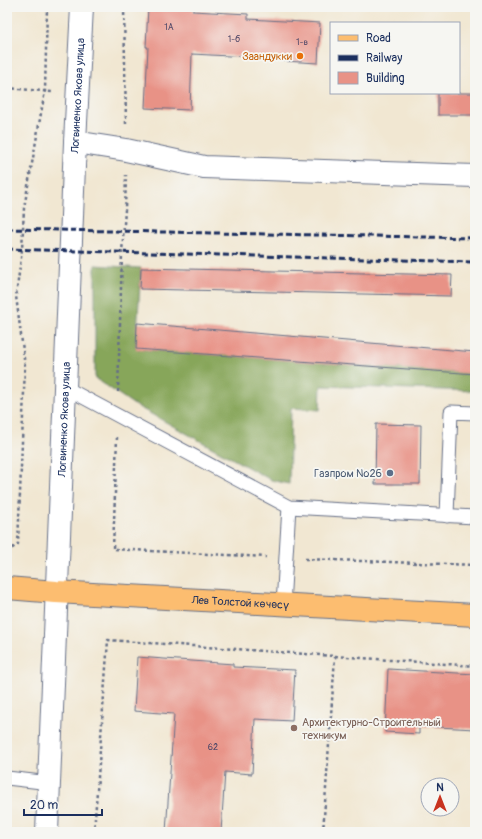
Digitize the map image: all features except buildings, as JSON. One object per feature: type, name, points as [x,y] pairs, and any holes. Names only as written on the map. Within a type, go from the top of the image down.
[{"type":"main road","name":"Лев Толстой көчөсү","points":[[7,588],[475,616]]},
{"type":"street","name":"Логвиненко Якова улица","points":[[47,832],[77,94],[82,7]]},
{"type":"street","points":[[75,142],[126,150],[204,167],[475,176]]},
{"type":"lane","points":[[66,388],[289,507],[475,517]]},
{"type":"lane","points":[[447,516],[451,412],[475,413]]},
{"type":"lane","points":[[283,605],[289,507]]},
{"type":"lane","points":[[7,778],[50,783]]},
{"type":"path","points":[[7,552],[18,544],[25,366],[16,296],[22,250],[24,208],[45,91],[46,7]]},
{"type":"path","points":[[113,549],[122,253],[126,210],[124,7]]},
{"type":"path","points":[[7,88],[77,94]]},
{"type":"path","points":[[94,832],[108,640],[475,666]]},
{"type":"path","points":[[324,832],[335,657]]},
{"type":"green space","points":[[95,265],[141,268],[136,349],[475,374],[475,391],[321,386],[320,410],[291,408],[289,484],[271,480],[133,404],[95,378]]},
{"type":"railway","points":[[7,229],[475,238]]},
{"type":"railway","points":[[7,249],[475,262]]},
{"type":"place","name":"Заандукки","points":[[300,56]]},
{"type":"place","name":"Газпром №26","points":[[390,473]]},
{"type":"place","name":"Архитектурно-Строительный техникум","points":[[294,728]]}]
